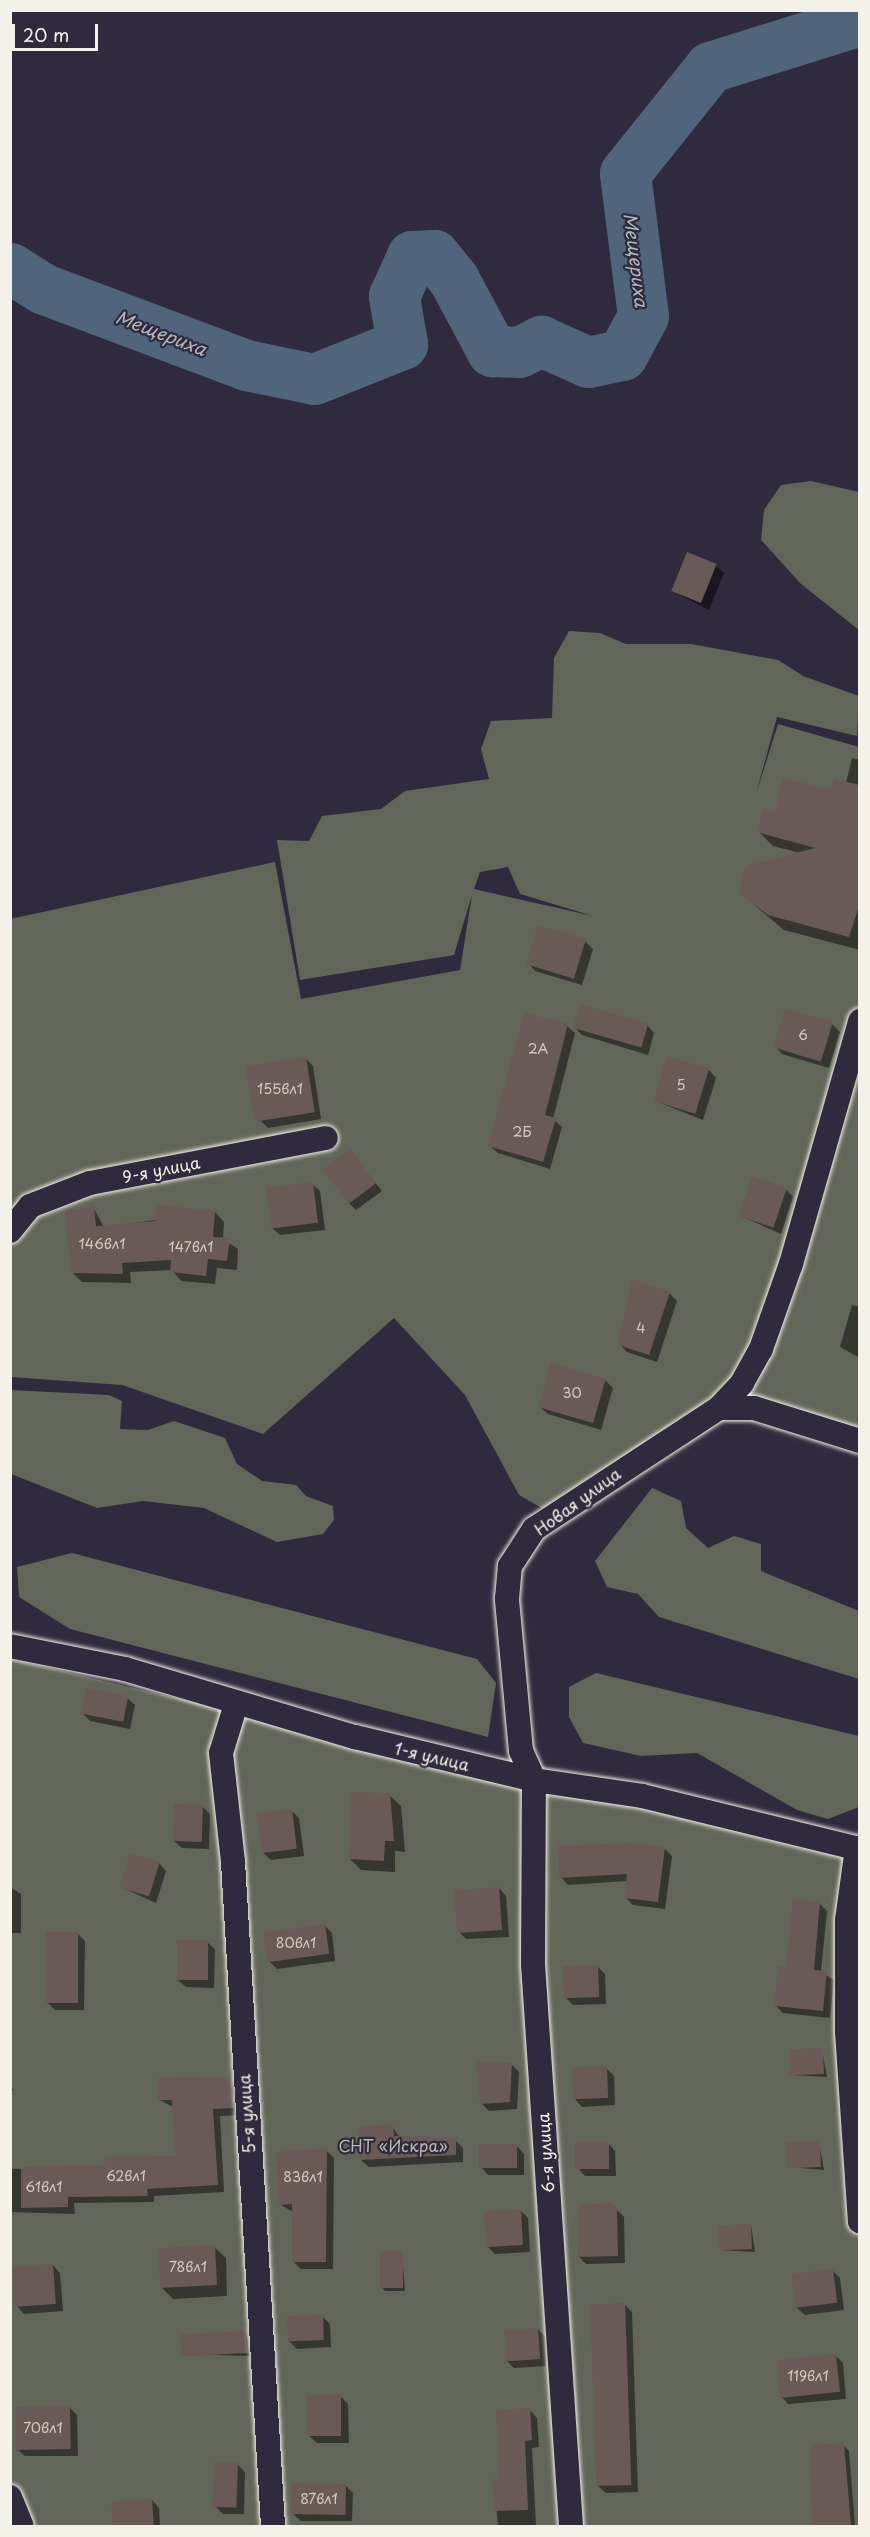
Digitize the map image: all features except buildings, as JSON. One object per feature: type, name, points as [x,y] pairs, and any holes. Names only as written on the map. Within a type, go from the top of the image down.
[{"type":"street","name":"Новая улица","points":[[534,1780],[521,1751],[507,1599],[510,1566],[534,1529],[719,1408],[742,1383],[761,1349],[812,1199],[860,1021]]},
{"type":"street","name":"9-я улица","points":[[10,1231],[30,1206],[90,1183],[326,1138]]},
{"type":"street","points":[[719,1408],[754,1408],[860,1441]]},
{"type":"street","name":"1-я улица","points":[[14,1640],[236,1704],[534,1780],[642,1796],[858,1848]]},
{"type":"street","name":"5-я улица","points":[[236,1704],[221,1753],[233,1862],[273,2526]]},
{"type":"street","name":"6-я улица","points":[[534,1780],[532,1964],[571,2526]]},
{"type":"street","points":[[858,1848],[847,1920],[847,2032],[860,2222]]},
{"type":"street","points":[[10,2497],[22,2526]]},
{"type":"green space","points":[[811,481],[859,492],[859,630],[801,584],[761,540],[764,510],[781,485]]},
{"type":"green space","points":[[569,631],[600,633],[626,644],[691,644],[778,660],[803,676],[859,696],[857,736],[777,717],[756,794],[778,724],[859,747],[859,1449],[734,1408],[563,1520],[519,1495],[465,1395],[394,1318],[263,1434],[122,1385],[11,1377],[10,919],[275,862],[301,999],[460,970],[472,895],[454,955],[300,980],[277,840],[309,841],[322,816],[381,809],[405,791],[489,779],[481,749],[491,721],[552,718],[554,658]],"holes":[[[508,867],[520,894],[593,916],[474,889],[480,872]]]},
{"type":"green space","points":[[11,1390],[109,1395],[122,1401],[120,1429],[148,1430],[174,1421],[225,1438],[237,1464],[262,1481],[296,1485],[306,1496],[333,1506],[334,1520],[323,1534],[277,1542],[204,1508],[143,1501],[97,1508],[11,1474]]},
{"type":"green space","points":[[652,1488],[681,1501],[686,1528],[708,1548],[734,1536],[761,1544],[761,1571],[859,1611],[859,1679],[659,1617],[638,1594],[607,1587],[595,1561]]},
{"type":"green space","points":[[72,1553],[477,1659],[496,1683],[488,1737],[70,1629],[19,1597],[17,1567]]},
{"type":"green space","name":"СНТ «Искра»","points":[[11,1659],[859,1860],[859,2526],[11,2526]]},
{"type":"green space","points":[[596,1673],[859,1736],[859,1807],[828,1819],[797,1810],[697,1753],[641,1756],[583,1743],[569,1717],[569,1687]]},
{"type":"waterway","name":"Мещериха","points":[[10,268],[44,289],[246,365],[314,379],[402,344],[394,296],[412,256],[434,255],[454,280],[492,351],[519,352],[541,341],[588,362],[622,355],[643,316],[625,173],[710,67],[860,20]]}]
